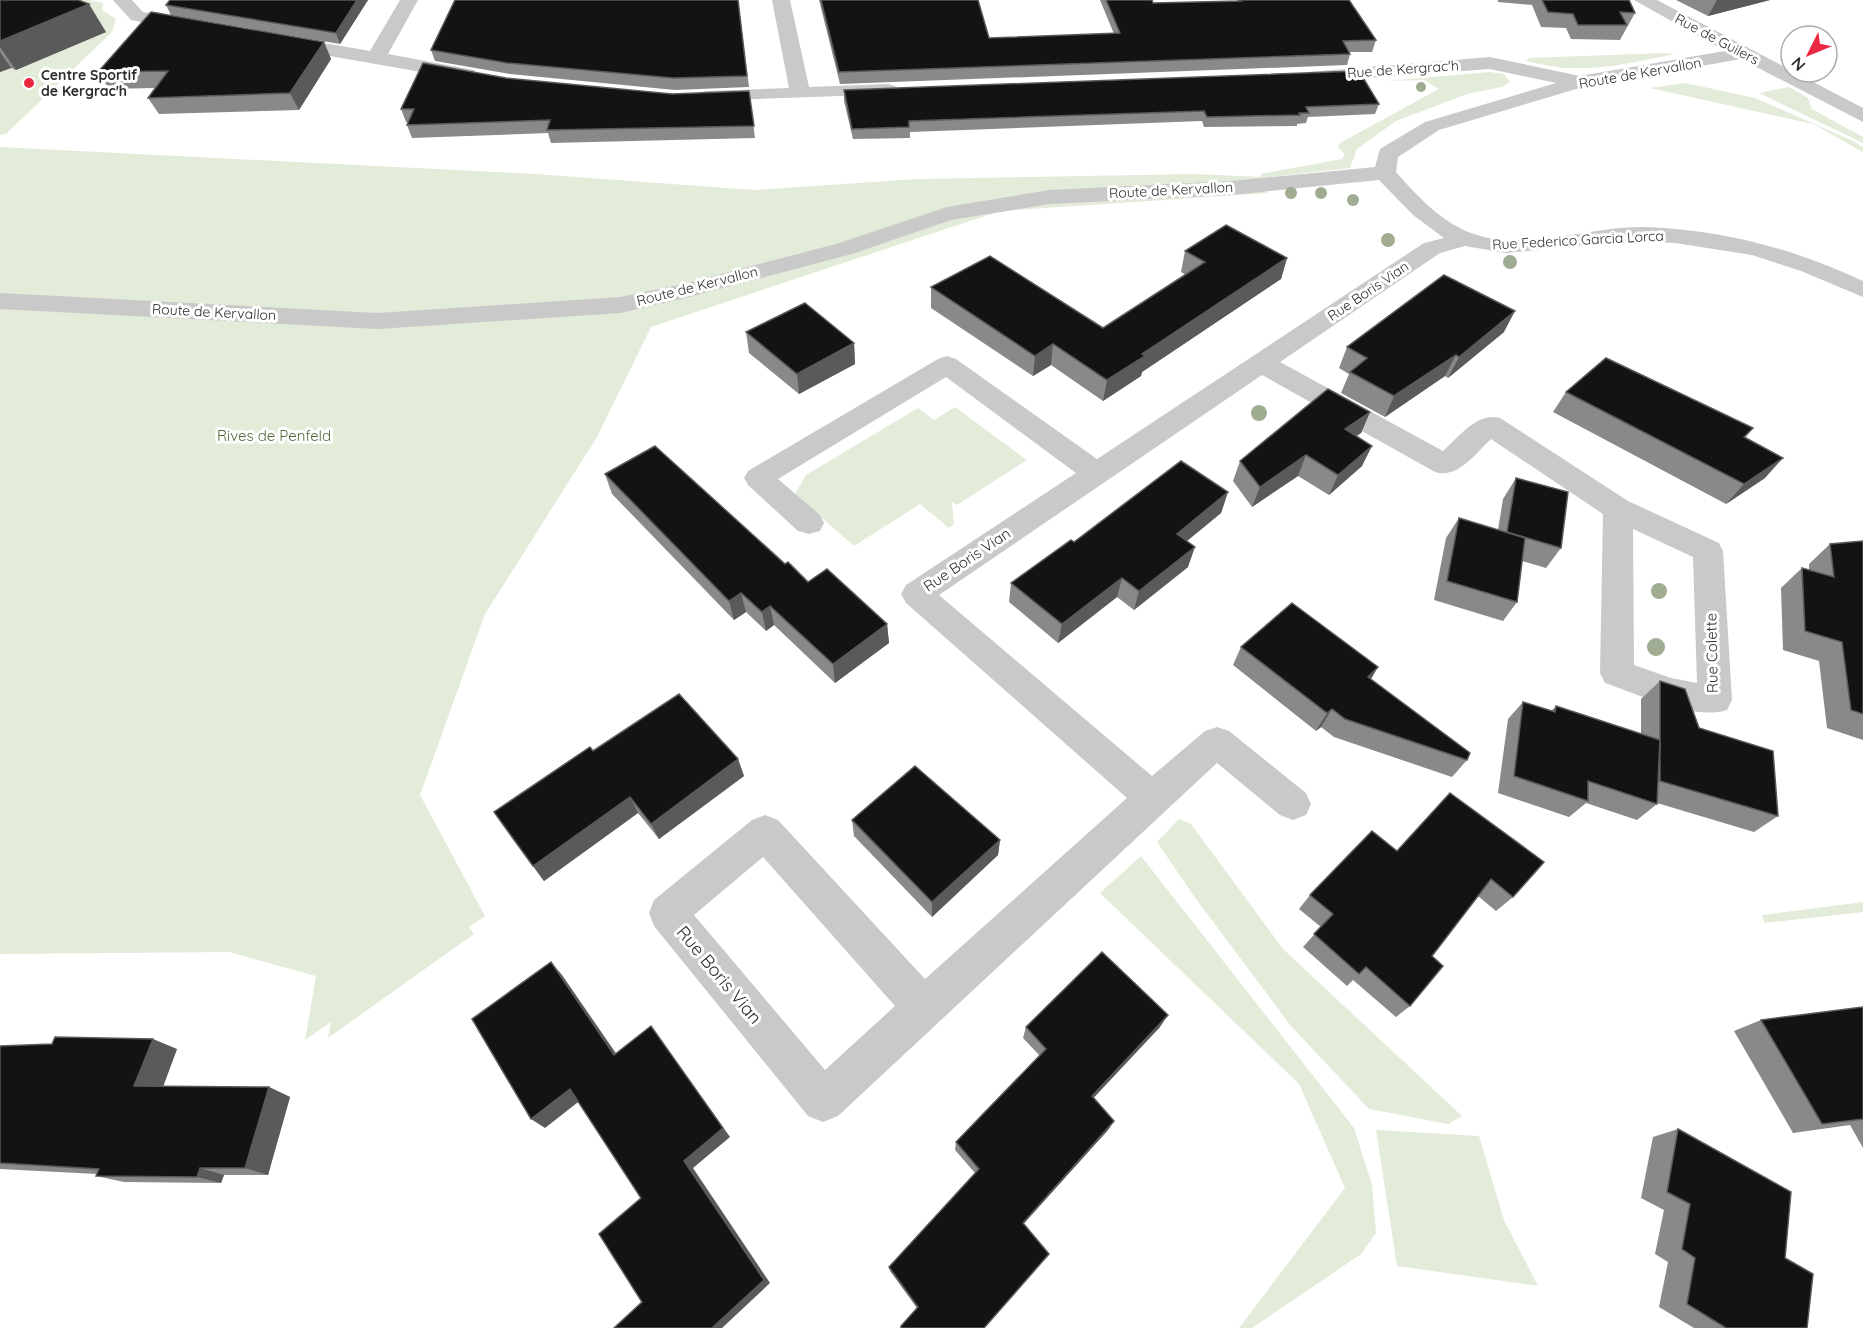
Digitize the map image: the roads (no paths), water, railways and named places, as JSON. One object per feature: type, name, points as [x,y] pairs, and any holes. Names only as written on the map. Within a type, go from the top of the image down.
[{"type":"street","points":[[122,0],[137,15],[205,28]]},
{"type":"street","points":[[376,58],[409,0]]},
{"type":"street","points":[[781,0],[800,93]]},
{"type":"street","name":"Rue de Guilers","points":[[1643,0],[1863,116]]},
{"type":"street","points":[[262,38],[487,78]]},
{"type":"street","name":"Route de Kervallon","points":[[0,301],[378,321],[620,305],[685,291],[844,249],[947,214],[970,210],[1050,197],[1232,188],[1385,173],[1388,154],[1432,126],[1580,82],[1744,52]]},
{"type":"street","name":"Rue de Kergrac'h","points":[[1292,77],[1490,63],[1580,82]]},
{"type":"street","points":[[687,98],[908,90]]},
{"type":"street","name":"Rue de Guilers","points":[[1823,95],[1863,102]]},
{"type":"street","points":[[1385,173],[1420,208],[1464,239]]},
{"type":"street","name":"Rue Federico Garcia Lorca","points":[[1464,239],[1491,245],[1642,234],[1701,237],[1758,247],[1818,267],[1863,290]]},
{"type":"street","name":"Rue Boris Vian","points":[[1152,798],[917,594],[1432,248],[1464,239]]},
{"type":"street","name":"Rue Colette","points":[[1261,363],[1445,465],[1490,425],[1618,509],[1708,551],[1715,700],[1671,692],[1617,673],[1618,509]]},
{"type":"street","points":[[809,523],[758,478],[947,365],[1097,473]]},
{"type":"street","name":"Rue Boris Vian","points":[[924,1008],[765,832],[668,913],[823,1101],[924,1008],[1152,798],[1217,742],[1293,804]]},
{"type":"place","name":"Centre Sportif de Kergrac'h","points":[[29,83]]},
{"type":"park label","name":"Rives de Penfeld","points":[[274,436]]}]
